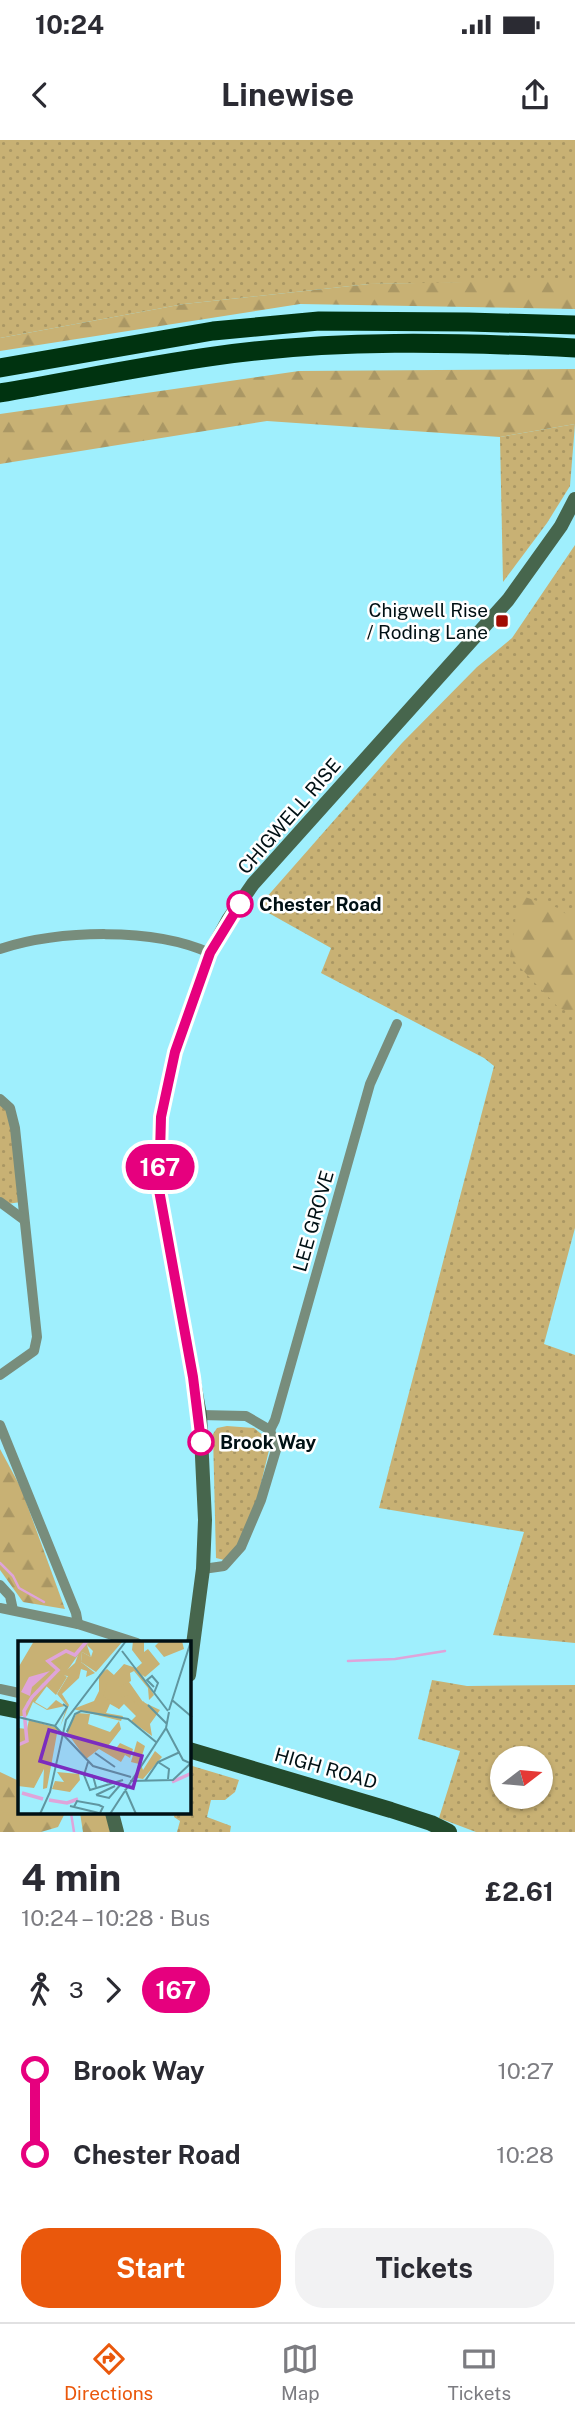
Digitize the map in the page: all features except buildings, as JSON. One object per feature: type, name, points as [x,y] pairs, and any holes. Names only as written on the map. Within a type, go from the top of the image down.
[{"type":"highway","points":[[0,368],[214,331],[319,321],[575,325]]},
{"type":"highway","points":[[0,393],[216,356],[323,346],[468,343],[575,348]]},
{"type":"main road","name":"CHIGWELL RISE","points":[[191,1648],[203,1569],[205,1520],[200,1415],[159,1190],[161,1117],[175,1052],[210,953],[228,920],[253,884],[508,600],[561,526],[575,499]]},
{"type":"main road","points":[[0,1707],[18,1710]]},
{"type":"main road","name":"HIGH ROAD","points":[[191,1751],[401,1813],[449,1832]]},
{"type":"main road","points":[[112,1814],[117,1832]]},
{"type":"street","points":[[0,949],[27,940],[96,933],[193,945],[210,953]]},
{"type":"street","name":"LEE GROVE","points":[[203,1569],[224,1566],[241,1547],[261,1500],[276,1450],[270,1430],[370,1084],[397,1024]]},
{"type":"street","points":[[0,1099],[10,1108],[15,1128],[37,1336],[34,1351],[0,1375]]},
{"type":"street","points":[[0,1202],[23,1219]]},
{"type":"street","points":[[200,1415],[246,1416],[270,1430]]},
{"type":"street","points":[[0,1424],[78,1623]]},
{"type":"street","points":[[0,1585],[10,1596],[13,1610]]},
{"type":"street","points":[[0,1608],[78,1623],[130,1641]]},
{"type":"street","points":[[0,1689],[18,1693]]},
{"type":"green space","points":[[0,140],[575,140],[575,281],[369,284],[184,304],[0,338]]},
{"type":"green space","points":[[575,281],[575,309],[300,304],[0,351],[0,338],[184,304],[369,284]]},
{"type":"green space","points":[[575,369],[575,424],[500,437],[267,421],[0,464],[0,414],[299,371]]},
{"type":"green space","points":[[575,424],[570,486],[547,523],[503,582],[500,437]]},
{"type":"green space","points":[[575,545],[575,1228],[544,1344],[575,1355],[575,1643],[493,1635],[524,1532],[379,1508],[494,1066],[484,1058],[321,973],[331,948],[258,907],[402,743],[477,667],[512,638]]},
{"type":"green space","points":[[519,895],[558,908],[575,921],[575,1014],[559,1008],[510,957]]},
{"type":"green space","points":[[0,1102],[10,1108],[21,1202],[7,1204],[0,1197]]},
{"type":"green space","points":[[217,1428],[254,1428],[265,1437],[269,1450],[258,1496],[238,1545],[224,1560],[216,1558],[213,1434]]},
{"type":"green space","points":[[0,1449],[21,1488],[65,1609],[23,1602],[0,1570]]},
{"type":"green space","points":[[432,1680],[467,1686],[575,1685],[575,1832],[476,1832],[439,1818],[460,1751],[418,1739]]},
{"type":"green space","points":[[191,1766],[239,1780],[235,1792],[225,1800],[211,1800],[207,1817],[231,1826],[230,1832],[177,1832],[180,1821],[174,1817],[175,1814],[191,1814]]},
{"type":"green space","points":[[0,1772],[18,1781],[18,1814],[64,1814],[58,1827],[41,1832],[0,1832]]},
{"type":"green space","points":[[80,1814],[106,1814],[110,1832],[83,1832]]},
{"type":"waterway","points":[[0,1563],[13,1576],[19,1588],[44,1602]]},
{"type":"waterway","points":[[348,1661],[395,1659],[445,1651]]},
{"type":"waterway","points":[[71,1814],[74,1832]]},
{"type":"bus line","name":"167","points":[[201,1442],[200,1415],[159,1190],[161,1117],[175,1052],[210,953],[240,904]]},
{"type":"place","name":"Chigwell Rise / Roding Lane","points":[[502,621]]},
{"type":"place","name":"Chester Road","points":[[240,904]]},
{"type":"place","name":"Brook Way","points":[[201,1442]]}]
